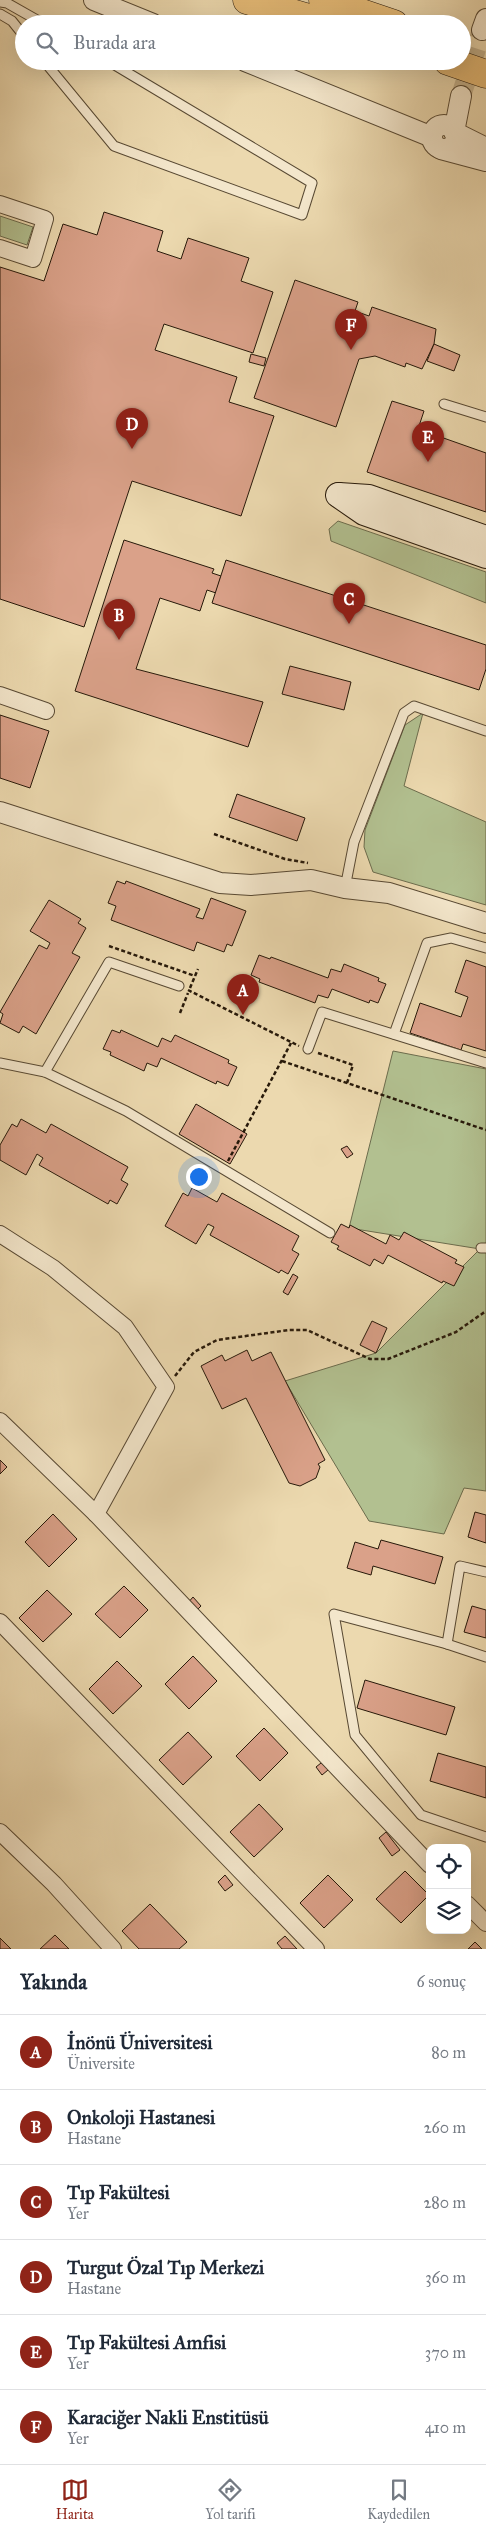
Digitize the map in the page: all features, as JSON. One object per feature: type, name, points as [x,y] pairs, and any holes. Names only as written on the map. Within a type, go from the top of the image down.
[{"type":"highway","points":[[247,0],[298,15]]},
{"type":"highway","points":[[323,0],[367,15]]},
{"type":"highway","points":[[471,69],[486,74]]},
{"type":"main road","points":[[486,538],[369,497],[338,495],[364,512],[486,556]]},
{"type":"street","points":[[94,0],[131,15]]},
{"type":"street","points":[[269,70],[441,136],[486,148]]},
{"type":"street","points":[[441,136],[486,161]]},
{"type":"street","points":[[0,204],[45,219],[33,259],[0,248]]},
{"type":"street","points":[[0,695],[46,711]]},
{"type":"street","points":[[5,819],[220,883],[251,884],[311,880],[345,888],[389,893],[486,923]]},
{"type":"street","points":[[0,1234],[53,1268],[125,1327],[166,1387],[96,1514]]},
{"type":"street","points":[[0,1421],[96,1514],[426,1861]]},
{"type":"street","points":[[0,1622],[316,1949]]},
{"type":"street","points":[[0,1832],[54,1884],[113,1949]]},
{"type":"street","points":[[471,1908],[486,1923]]},
{"type":"lane","points":[[0,2],[7,3],[28,15]]},
{"type":"lane","points":[[0,14],[15,25]]},
{"type":"lane","points":[[51,70],[114,146],[302,215],[312,183],[123,70]]},
{"type":"lane","points":[[444,404],[486,417]]},
{"type":"lane","points":[[345,888],[354,842],[404,713],[414,706],[486,731]]},
{"type":"lane","points":[[394,1034],[427,942],[451,938],[486,948]]},
{"type":"lane","points":[[45,1072],[109,962],[179,986]]},
{"type":"lane","points":[[308,1049],[322,1012],[486,1063]]},
{"type":"lane","points":[[0,1063],[45,1072],[126,1112],[224,1168],[330,1233]]},
{"type":"lane","points":[[447,1644],[460,1566],[486,1572]]},
{"type":"lane","points":[[486,1658],[447,1644],[334,1614],[355,1735],[421,1815],[486,1837]]},
{"type":"path","points":[[214,834],[285,859],[312,863]]},
{"type":"path","points":[[109,946],[195,976],[198,969]]},
{"type":"path","points":[[179,986],[291,1043],[353,1065],[347,1083]]},
{"type":"path","points":[[224,1168],[291,1043]]},
{"type":"path","points":[[282,1061],[486,1130]]},
{"type":"path","points":[[166,1387],[194,1352],[217,1340],[289,1330],[308,1330],[370,1359],[388,1359],[456,1332],[486,1312]]},
{"type":"green space","points":[[0,216],[33,227],[27,245],[0,236]]},
{"type":"green space","points":[[338,521],[486,572],[486,603],[331,541],[329,529]]},
{"type":"green space","points":[[423,713],[404,786],[486,822],[486,905],[373,872],[364,847],[365,830],[405,725]]},
{"type":"green space","points":[[393,1051],[486,1069],[486,1491],[464,1488],[444,1534],[369,1521],[285,1381],[376,1353],[480,1249],[349,1228]]},
{"type":"building","points":[[104,212],[163,231],[157,251],[181,259],[188,238],[249,258],[241,281],[273,292],[253,353],[164,324],[155,350],[237,377],[229,402],[274,416],[241,516],[132,481],[84,627],[0,599],[0,267],[44,281],[63,224],[97,235]]},
{"type":"building","points":[[295,280],[358,302],[355,311],[369,316],[372,307],[436,329],[434,344],[422,369],[406,363],[405,367],[375,356],[359,359],[336,427],[254,398]]},
{"type":"building","points":[[434,344],[460,355],[454,371],[427,361]]},
{"type":"building","points":[[251,354],[266,358],[264,366],[249,362]]},
{"type":"building","points":[[392,401],[424,411],[418,429],[486,453],[486,512],[367,472]]},
{"type":"building","points":[[124,540],[214,569],[212,573],[221,576],[216,593],[207,590],[200,611],[160,598],[136,669],[263,702],[248,747],[75,691]]},
{"type":"building","points":[[226,560],[486,645],[486,669],[479,690],[212,603]]},
{"type":"building","points":[[290,666],[351,682],[344,710],[282,694]]},
{"type":"building","points":[[0,715],[49,731],[30,788],[0,778]]},
{"type":"building","points":[[237,794],[305,818],[297,841],[229,817]]},
{"type":"building","points":[[117,881],[125,884],[126,881],[200,909],[196,917],[203,919],[211,898],[246,911],[232,946],[227,944],[224,952],[197,942],[194,951],[111,920],[116,906],[108,903]]},
{"type":"building","points":[[49,900],[81,919],[78,923],[86,928],[72,953],[80,957],[36,1034],[23,1026],[19,1033],[0,1023],[3,1014],[0,1012],[39,945],[47,949],[50,943],[30,931]]},
{"type":"building","points":[[259,955],[270,959],[271,957],[328,978],[331,969],[341,972],[344,964],[379,978],[378,981],[386,984],[378,1003],[370,1000],[369,1003],[332,989],[328,998],[318,995],[315,1003],[259,982],[260,979],[251,975]]},
{"type":"building","points":[[466,960],[486,967],[486,1051],[463,1044],[461,1050],[410,1033],[420,1003],[461,1017],[468,997],[455,992]]},
{"type":"building","points":[[112,1030],[120,1033],[121,1030],[158,1047],[162,1038],[171,1042],[175,1035],[229,1060],[228,1063],[237,1067],[228,1086],[217,1081],[216,1084],[161,1058],[157,1067],[147,1063],[144,1071],[110,1055],[111,1052],[103,1049]]},
{"type":"building","points":[[196,1104],[247,1134],[230,1164],[179,1134]]},
{"type":"building","points":[[21,1119],[46,1133],[51,1124],[128,1167],[121,1180],[128,1184],[117,1204],[110,1200],[108,1204],[39,1165],[43,1158],[37,1154],[26,1175],[0,1160],[0,1145],[12,1124],[17,1127]]},
{"type":"building","points":[[347,1146],[353,1154],[347,1158],[341,1149]]},
{"type":"building","points":[[192,1188],[217,1202],[222,1193],[299,1236],[292,1250],[299,1254],[288,1274],[281,1270],[279,1273],[210,1235],[214,1227],[208,1224],[196,1244],[165,1226],[183,1193],[188,1196]]},
{"type":"building","points":[[341,1224],[349,1228],[350,1225],[386,1244],[390,1235],[399,1240],[404,1232],[457,1260],[455,1263],[464,1267],[454,1286],[443,1281],[442,1283],[388,1255],[383,1264],[374,1259],[370,1266],[337,1249],[339,1246],[331,1242]]},
{"type":"building","points":[[293,1274],[298,1277],[288,1295],[283,1292]]},
{"type":"building","points":[[372,1321],[387,1328],[376,1353],[360,1345]]},
{"type":"building","points":[[247,1350],[252,1361],[271,1352],[325,1460],[318,1464],[320,1467],[316,1478],[300,1486],[289,1483],[246,1398],[222,1409],[201,1366],[222,1355],[225,1361]]},
{"type":"building","points":[[0,1460],[7,1467],[0,1474]]},
{"type":"building","points":[[475,1512],[486,1515],[486,1543],[468,1537]]},
{"type":"building","points":[[53,1514],[77,1539],[49,1567],[25,1542]]},
{"type":"building","points":[[381,1540],[443,1557],[435,1584],[373,1566],[371,1575],[347,1568],[355,1542],[378,1549]]},
{"type":"building","points":[[124,1586],[148,1610],[120,1638],[95,1614]]},
{"type":"building","points":[[47,1590],[72,1614],[43,1642],[19,1618]]},
{"type":"building","points":[[193,1597],[201,1606],[195,1612],[187,1604]]},
{"type":"building","points":[[472,1606],[486,1610],[486,1638],[464,1632]]},
{"type":"building","points":[[193,1656],[217,1681],[189,1709],[165,1684]]},
{"type":"building","points":[[117,1661],[142,1686],[113,1714],[89,1689]]},
{"type":"building","points":[[365,1680],[455,1707],[446,1735],[357,1708]]},
{"type":"building","points":[[264,1728],[288,1753],[260,1781],[236,1756]]},
{"type":"building","points":[[188,1732],[212,1757],[183,1785],[159,1760]]},
{"type":"building","points":[[438,1753],[486,1767],[486,1798],[430,1781]]},
{"type":"building","points":[[321,1763],[328,1770],[322,1775],[316,1767]]},
{"type":"building","points":[[259,1804],[283,1829],[254,1857],[230,1832]]},
{"type":"building","points":[[386,1832],[400,1850],[392,1856],[379,1838]]},
{"type":"building","points":[[405,1871],[426,1892],[426,1898],[401,1923],[376,1899]]},
{"type":"building","points":[[225,1875],[233,1885],[225,1891],[218,1882]]},
{"type":"building","points":[[328,1875],[353,1900],[324,1928],[300,1903]]},
{"type":"building","points":[[150,1904],[187,1942],[179,1949],[139,1949],[122,1931]]},
{"type":"building","points":[[55,1935],[69,1949],[40,1949]]},
{"type":"building","points":[[285,1936],[297,1949],[282,1949],[277,1943]]},
{"type":"building","points":[[0,1938],[11,1949],[0,1949]]},
{"type":"building","points":[[475,1942],[482,1949],[468,1949]]},
{"type":"tunnel","points":[[471,65],[482,30]]},
{"type":"tunnel","points":[[461,96],[469,70]]},
{"type":"place","name":"Karaciğer Nakli Enstitüsü","points":[[351,350]]},
{"type":"place","name":"Turgut Özal Tıp Merkezi","points":[[132,449]]},
{"type":"place","name":"Tıp Fakültesi Amfisi","points":[[428,462]]},
{"type":"place","name":"Tıp Fakültesi","points":[[349,624]]},
{"type":"place","name":"Onkoloji Hastanesi","points":[[119,640]]},
{"type":"place","name":"İnönü Üniversitesi","points":[[243,1015]]}]
